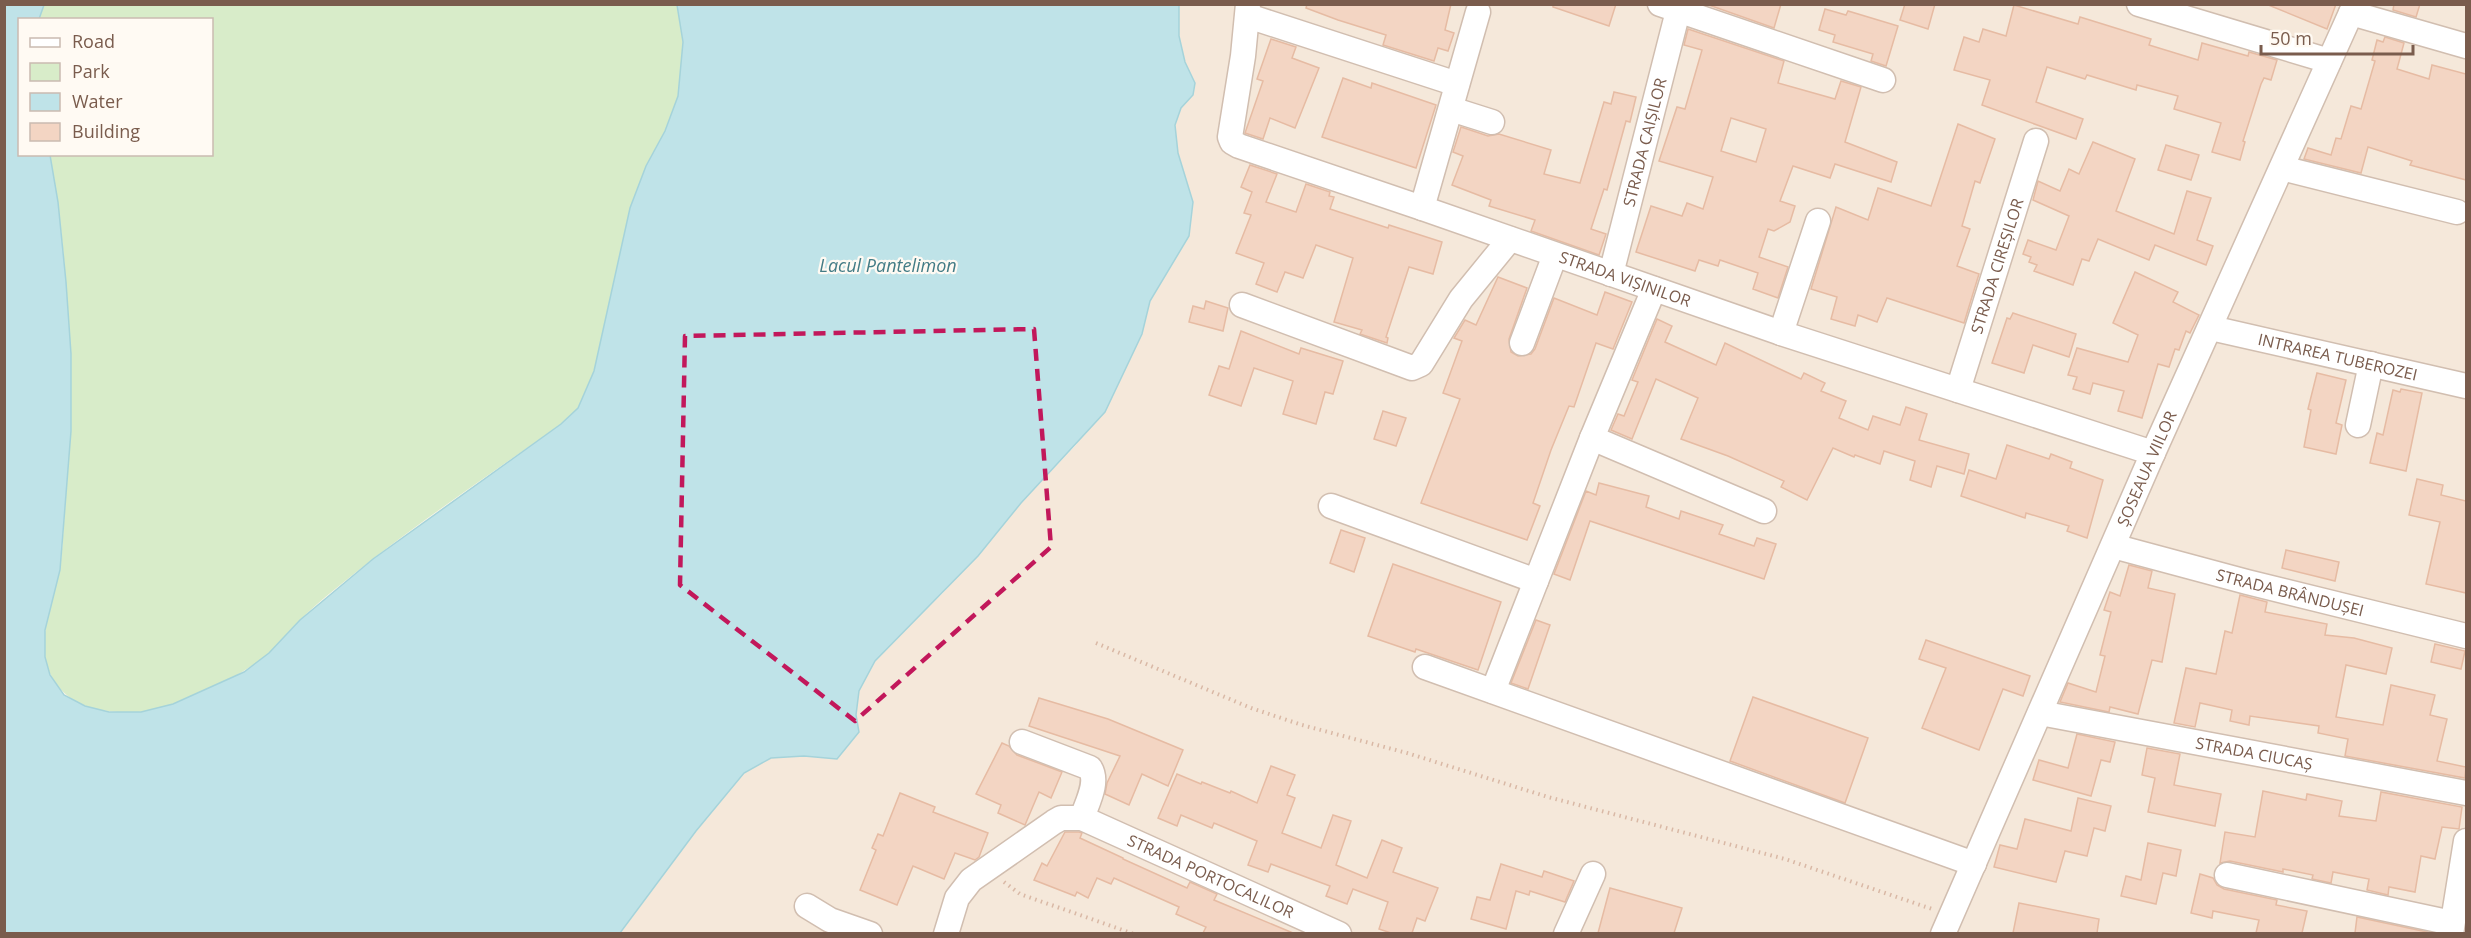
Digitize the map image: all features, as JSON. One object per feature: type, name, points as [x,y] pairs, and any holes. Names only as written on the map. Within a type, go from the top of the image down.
[{"type":"street","points":[[2139,4],[2329,61]]},
{"type":"street","name":"STRADA CAIȘILOR","points":[[1611,274],[1669,8],[1883,80]]},
{"type":"street","points":[[2353,9],[2466,46]]},
{"type":"street","name":"ȘOSEAUA VIILOR","points":[[1947,925],[2153,453],[2353,9]]},
{"type":"street","points":[[1248,10],[1457,84]]},
{"type":"street","name":"STRADA VIȘINILOR","points":[[1248,10],[1230,137],[1232,142],[1781,333],[2153,453]]},
{"type":"street","points":[[1422,208],[1478,12]]},
{"type":"street","points":[[1451,109],[1492,122]]},
{"type":"street","name":"STRADA CIREȘILOR","points":[[1958,390],[2036,141]]},
{"type":"street","points":[[2282,168],[2457,212]]},
{"type":"street","points":[[1781,333],[1818,220]]},
{"type":"street","points":[[1242,305],[1412,368],[1420,364],[1461,299],[1510,238]]},
{"type":"street","points":[[1522,343],[1555,255]]},
{"type":"street","points":[[1493,691],[1592,438],[1654,289]]},
{"type":"street","name":"INTRAREA TUBEROZEI","points":[[2211,328],[2466,386]]},
{"type":"street","points":[[2358,425],[2372,364]]},
{"type":"street","points":[[1592,438],[1764,512]]},
{"type":"street","points":[[1331,506],[1536,580]]},
{"type":"street","name":"STRADA BRÂNDUȘEI","points":[[2113,546],[2466,636]]},
{"type":"street","points":[[1425,667],[1751,786],[1974,864]]},
{"type":"street","name":"STRADA CIUCAȘ","points":[[2040,713],[2466,793]]},
{"type":"street","points":[[946,933],[962,888],[1054,822],[1061,818],[1083,818],[1094,781],[1094,774],[1090,768],[1022,742]]},
{"type":"street","name":"STRADA PORTOCALILOR","points":[[1083,818],[1339,933]]},
{"type":"street","points":[[2227,875],[2452,928],[2462,893],[2466,841]]},
{"type":"street","points":[[1566,933],[1593,874]]},
{"type":"street","points":[[807,906],[830,920],[870,933]]},
{"type":"path","points":[[1096,643],[1251,708],[1302,725],[1407,753],[1548,797],[1785,860],[1891,894],[1947,925]]},
{"type":"path","points":[[987,868],[1020,894],[1134,933]]},
{"type":"highlighted area","points":[[1034,329],[1051,547],[855,721],[680,585],[685,336]]},
{"type":"shaded area","points":[[1179,5],[2466,5],[2466,933],[620,934],[696,831],[744,773],[770,758],[804,756],[837,759],[859,732],[856,715],[859,691],[875,661],[904,629],[943,593],[1021,503],[1076,445],[1142,334],[1150,301],[1189,236],[1193,202],[1178,153],[1175,125],[1181,108],[1193,95],[1195,83],[1185,62],[1179,36]]},
{"type":"green space","points":[[44,4],[677,4],[683,42],[679,96],[665,131],[646,166],[594,371],[578,408],[561,424],[420,523],[326,596],[256,663],[206,691],[153,710],[121,712],[83,705],[68,696],[55,683],[45,657],[46,625],[61,557],[68,464],[70,375],[66,287],[50,156],[213,156],[213,18],[40,18]]},
{"type":"water","name":"Lacul Pantelimon","points":[[5,4],[44,5],[39,18],[18,18],[18,156],[50,156],[58,202],[71,354],[71,431],[60,570],[45,630],[45,657],[50,675],[64,695],[85,706],[109,712],[141,712],[173,704],[244,672],[269,653],[300,620],[373,559],[561,424],[578,408],[594,371],[630,208],[646,166],[665,131],[678,96],[683,42],[677,5],[1179,5],[1179,36],[1185,62],[1195,83],[1193,95],[1181,108],[1175,125],[1178,153],[1193,202],[1189,236],[1150,301],[1142,334],[1105,412],[1021,503],[978,556],[875,661],[859,691],[856,715],[859,732],[837,759],[804,756],[771,758],[744,773],[696,831],[620,933],[5,933]]},
{"type":"building","points":[[1307,4],[1451,4],[1445,30],[1454,33],[1448,51],[1438,48],[1434,61],[1383,45],[1386,35],[1306,8]]},
{"type":"building","points":[[1553,4],[1616,4],[1609,26],[1553,7]]},
{"type":"building","points":[[1706,4],[1781,4],[1774,28]]},
{"type":"building","points":[[1905,4],[1935,4],[1928,29],[1900,20]]},
{"type":"building","points":[[2266,4],[2336,4],[2327,29]]},
{"type":"building","points":[[2394,4],[2420,4],[2416,17],[2393,10]]},
{"type":"building","points":[[2014,5],[2078,24],[2080,17],[2151,39],[2149,45],[2198,60],[2202,43],[2248,56],[2249,52],[2277,60],[2271,80],[2264,78],[2261,84],[2243,141],[2245,142],[2240,160],[2212,152],[2221,123],[2174,109],[2178,96],[2137,85],[2136,90],[2087,75],[2085,79],[2047,67],[2036,102],[2083,119],[2076,139],[1982,105],[1990,80],[1954,70],[1964,37],[1979,42],[1983,29],[2006,36]]},
{"type":"building","points":[[1825,9],[1846,15],[1848,11],[1898,26],[1886,66],[1871,61],[1873,54],[1833,42],[1835,35],[1819,30]]},
{"type":"building","points":[[1688,29],[1784,61],[1778,83],[1835,99],[1841,81],[1861,87],[1845,142],[1897,162],[1891,182],[1835,164],[1830,178],[1793,166],[1780,201],[1795,206],[1790,222],[1774,231],[1768,229],[1759,257],[1788,267],[1778,298],[1753,289],[1758,273],[1720,260],[1718,266],[1699,260],[1695,271],[1636,252],[1651,206],[1682,216],[1687,203],[1703,209],[1713,177],[1659,161],[1677,107],[1685,109],[1702,50],[1684,45]],"holes":[[[1731,118],[1766,129],[1756,162],[1721,151]]]},
{"type":"building","points":[[2385,37],[2404,43],[2397,69],[2429,79],[2432,65],[2466,74],[2466,180],[2410,165],[2412,161],[2368,147],[2361,173],[2304,159],[2308,148],[2331,155],[2336,138],[2341,139],[2351,106],[2361,109],[2375,61],[2372,60],[2377,40],[2383,42]]},
{"type":"building","points":[[1271,39],[1296,47],[1292,58],[1319,68],[1295,128],[1270,118],[1263,139],[1245,133],[1263,81],[1257,79]]},
{"type":"building","points":[[1343,78],[1371,88],[1372,83],[1436,105],[1416,168],[1322,137]]},
{"type":"building","points":[[1614,92],[1636,97],[1630,122],[1626,121],[1607,190],[1604,189],[1591,229],[1606,234],[1599,255],[1531,231],[1535,220],[1489,206],[1491,200],[1452,185],[1463,156],[1453,152],[1461,127],[1488,136],[1499,134],[1551,150],[1544,174],[1580,183],[1604,102],[1611,104]]},
{"type":"building","points":[[1958,124],[1995,139],[1980,183],[1975,181],[1962,226],[1970,229],[1957,266],[1979,274],[1964,323],[1887,298],[1877,322],[1858,315],[1855,326],[1831,319],[1837,297],[1811,289],[1836,207],[1868,220],[1878,188],[1931,206]]},
{"type":"building","points":[[2093,142],[2135,159],[2116,211],[2174,234],[2187,191],[2211,198],[2197,240],[2213,246],[2206,265],[2155,245],[2149,260],[2098,239],[2089,261],[2082,259],[2073,285],[2034,271],[2037,265],[2029,262],[2031,257],[2023,254],[2028,240],[2056,250],[2069,216],[2033,200],[2038,181],[2060,191],[2069,169],[2079,174]]},
{"type":"building","points":[[2166,145],[2199,155],[2191,180],[2158,170]]},
{"type":"building","points":[[1250,165],[1277,174],[1266,202],[1296,212],[1306,184],[1330,192],[1329,196],[1334,197],[1330,209],[1388,228],[1389,225],[1442,242],[1433,274],[1409,267],[1386,337],[1388,338],[1387,343],[1360,334],[1362,330],[1334,322],[1353,258],[1316,245],[1303,278],[1285,272],[1277,292],[1256,284],[1264,263],[1236,253],[1251,215],[1244,213],[1252,192],[1241,187]]},
{"type":"building","points":[[2135,272],[2178,292],[2173,302],[2199,315],[2190,333],[2186,331],[2179,350],[2175,349],[2169,367],[2158,364],[2142,418],[2118,411],[2124,391],[2093,383],[2090,394],[2073,389],[2077,377],[2068,375],[2077,348],[2128,362],[2138,335],[2113,323]]},
{"type":"building","points":[[1498,277],[1527,288],[1509,339],[1511,352],[1518,356],[1531,354],[1535,349],[1554,298],[1597,315],[1605,292],[1632,302],[1613,349],[1596,343],[1574,407],[1569,406],[1551,450],[1533,503],[1540,506],[1527,540],[1421,503],[1460,399],[1443,393],[1462,341],[1454,338],[1465,320],[1476,325]]},
{"type":"building","points":[[1206,301],[1228,308],[1223,331],[1189,322],[1193,306],[1204,309]]},
{"type":"building","points":[[2013,313],[2076,334],[2069,357],[2033,345],[2024,373],[1992,363],[2007,318],[2010,319]]},
{"type":"building","points":[[1657,319],[1672,326],[1665,342],[1716,365],[1725,343],[1801,379],[1804,373],[1825,383],[1821,391],[1846,401],[1839,418],[1868,430],[1873,416],[1900,425],[1906,407],[1927,414],[1919,440],[1969,454],[1964,474],[1937,466],[1931,487],[1910,480],[1915,461],[1884,451],[1880,464],[1833,448],[1807,500],[1781,487],[1784,481],[1728,456],[1681,439],[1698,398],[1656,379],[1632,439],[1611,430],[1618,414],[1624,416],[1638,382],[1632,380]]},
{"type":"building","points":[[1241,331],[1299,354],[1301,348],[1343,361],[1333,394],[1325,392],[1316,424],[1283,414],[1293,381],[1254,368],[1241,406],[1209,395],[1219,366],[1229,369]]},
{"type":"building","points":[[2317,373],[2346,380],[2336,423],[2342,425],[2336,454],[2304,447],[2311,410],[2308,409]]},
{"type":"building","points":[[2401,389],[2422,393],[2406,471],[2370,463],[2377,433],[2383,435],[2393,390],[2400,392]]},
{"type":"building","points":[[1383,411],[1406,418],[1396,446],[1374,439]]},
{"type":"building","points":[[2007,445],[2049,459],[2051,454],[2072,462],[2070,468],[2103,480],[2087,538],[2067,531],[2069,526],[2026,513],[2025,518],[1961,496],[1969,470],[1996,479]]},
{"type":"building","points":[[2417,479],[2443,485],[2441,495],[2466,501],[2466,593],[2426,584],[2440,522],[2409,515]]},
{"type":"building","points":[[1599,483],[1649,496],[1646,507],[1679,519],[1681,511],[1723,525],[1719,534],[1754,546],[1757,538],[1776,544],[1764,579],[1590,521],[1570,580],[1554,574],[1586,491],[1596,495]]},
{"type":"building","points":[[1341,530],[1365,538],[1354,572],[1330,563]]},
{"type":"building","points":[[2286,550],[2339,562],[2335,581],[2282,568]]},
{"type":"building","points":[[1393,564],[1501,602],[1478,670],[1368,636]]},
{"type":"building","points":[[2129,565],[2152,571],[2148,588],[2175,594],[2162,662],[2152,660],[2138,714],[2110,707],[2109,712],[2060,702],[2068,683],[2096,692],[2105,656],[2100,655],[2111,612],[2104,610],[2110,592],[2120,596]]},
{"type":"building","points":[[2240,595],[2267,602],[2265,612],[2327,624],[2325,635],[2354,638],[2392,648],[2386,674],[2346,665],[2336,717],[2383,725],[2391,685],[2435,695],[2430,715],[2447,719],[2437,761],[2466,767],[2465,778],[2345,756],[2348,739],[2318,733],[2319,726],[2250,716],[2249,725],[2230,721],[2232,710],[2200,703],[2195,727],[2174,723],[2186,668],[2216,674],[2225,631],[2232,633]]},
{"type":"building","points":[[1536,620],[1550,625],[1528,689],[1511,683]]},
{"type":"building","points":[[1926,640],[2030,676],[2023,696],[2003,689],[1979,750],[1922,728],[1946,668],[1919,659]]},
{"type":"building","points":[[2435,644],[2465,651],[2461,669],[2431,662]]},
{"type":"building","points":[[1753,697],[1868,738],[1845,803],[1730,761]]},
{"type":"building","points":[[1039,698],[1108,719],[1183,750],[1168,786],[1142,774],[1129,805],[1105,794],[1107,783],[1120,756],[1029,726]]},
{"type":"building","points":[[2077,734],[2115,742],[2110,762],[2101,760],[2091,796],[2033,780],[2039,760],[2068,768]]},
{"type":"building","points":[[1002,743],[1009,746],[1017,755],[1062,772],[1051,798],[1039,792],[1025,825],[998,813],[1001,805],[976,794]]},
{"type":"building","points":[[2147,748],[2180,754],[2174,785],[2221,794],[2215,826],[2148,812],[2155,778],[2142,775]]},
{"type":"building","points":[[1271,766],[1295,775],[1287,795],[1295,798],[1282,833],[1321,848],[1333,815],[1351,821],[1336,865],[1367,878],[1382,840],[1402,848],[1393,872],[1438,888],[1425,921],[1417,918],[1412,933],[1391,933],[1379,929],[1388,902],[1353,889],[1347,904],[1326,896],[1330,886],[1271,864],[1268,872],[1248,865],[1257,841],[1214,823],[1212,828],[1181,815],[1177,826],[1158,818],[1177,774],[1201,784],[1202,782],[1230,793],[1231,791],[1257,803]]},
{"type":"building","points":[[2263,791],[2306,800],[2307,794],[2342,801],[2339,816],[2376,821],[2381,792],[2462,807],[2459,829],[2442,827],[2435,859],[2421,856],[2415,892],[2389,887],[2388,895],[2367,890],[2369,879],[2333,872],[2331,883],[2312,879],[2313,875],[2283,869],[2283,872],[2230,861],[2220,863],[2225,832],[2255,837]]},
{"type":"building","points":[[900,793],[935,807],[933,812],[988,833],[979,857],[975,860],[955,853],[944,879],[913,866],[897,905],[860,890],[876,850],[872,848],[878,834],[883,836]]},
{"type":"building","points":[[2078,798],[2111,806],[2105,831],[2094,828],[2087,856],[2065,851],[2056,882],[1994,867],[2000,845],[2017,849],[2025,819],[2071,831]]},
{"type":"building","points":[[1065,832],[1082,833],[1080,838],[1123,859],[1187,888],[1190,882],[1217,894],[1214,900],[1293,933],[1203,933],[1206,927],[1176,914],[1179,907],[1114,878],[1111,884],[1097,878],[1088,898],[1077,892],[1075,896],[1034,880],[1042,863],[1047,866]]},
{"type":"building","points":[[2148,843],[2181,850],[2176,876],[2163,873],[2156,904],[2121,896],[2126,876],[2141,880]]},
{"type":"building","points":[[1501,864],[1542,877],[1544,871],[1574,881],[1565,902],[1530,891],[1529,895],[1516,891],[1506,929],[1471,919],[1477,897],[1490,900]]},
{"type":"building","points":[[2200,874],[2213,878],[2217,885],[2224,889],[2277,900],[2276,905],[2307,911],[2302,933],[2256,933],[2259,920],[2213,911],[2212,918],[2191,913]]},
{"type":"building","points":[[1610,888],[1682,908],[1674,933],[1598,933]]},
{"type":"building","points":[[2019,903],[2099,919],[2097,933],[2013,933]]},
{"type":"building","points":[[2357,917],[2427,932],[2355,933]]}]
